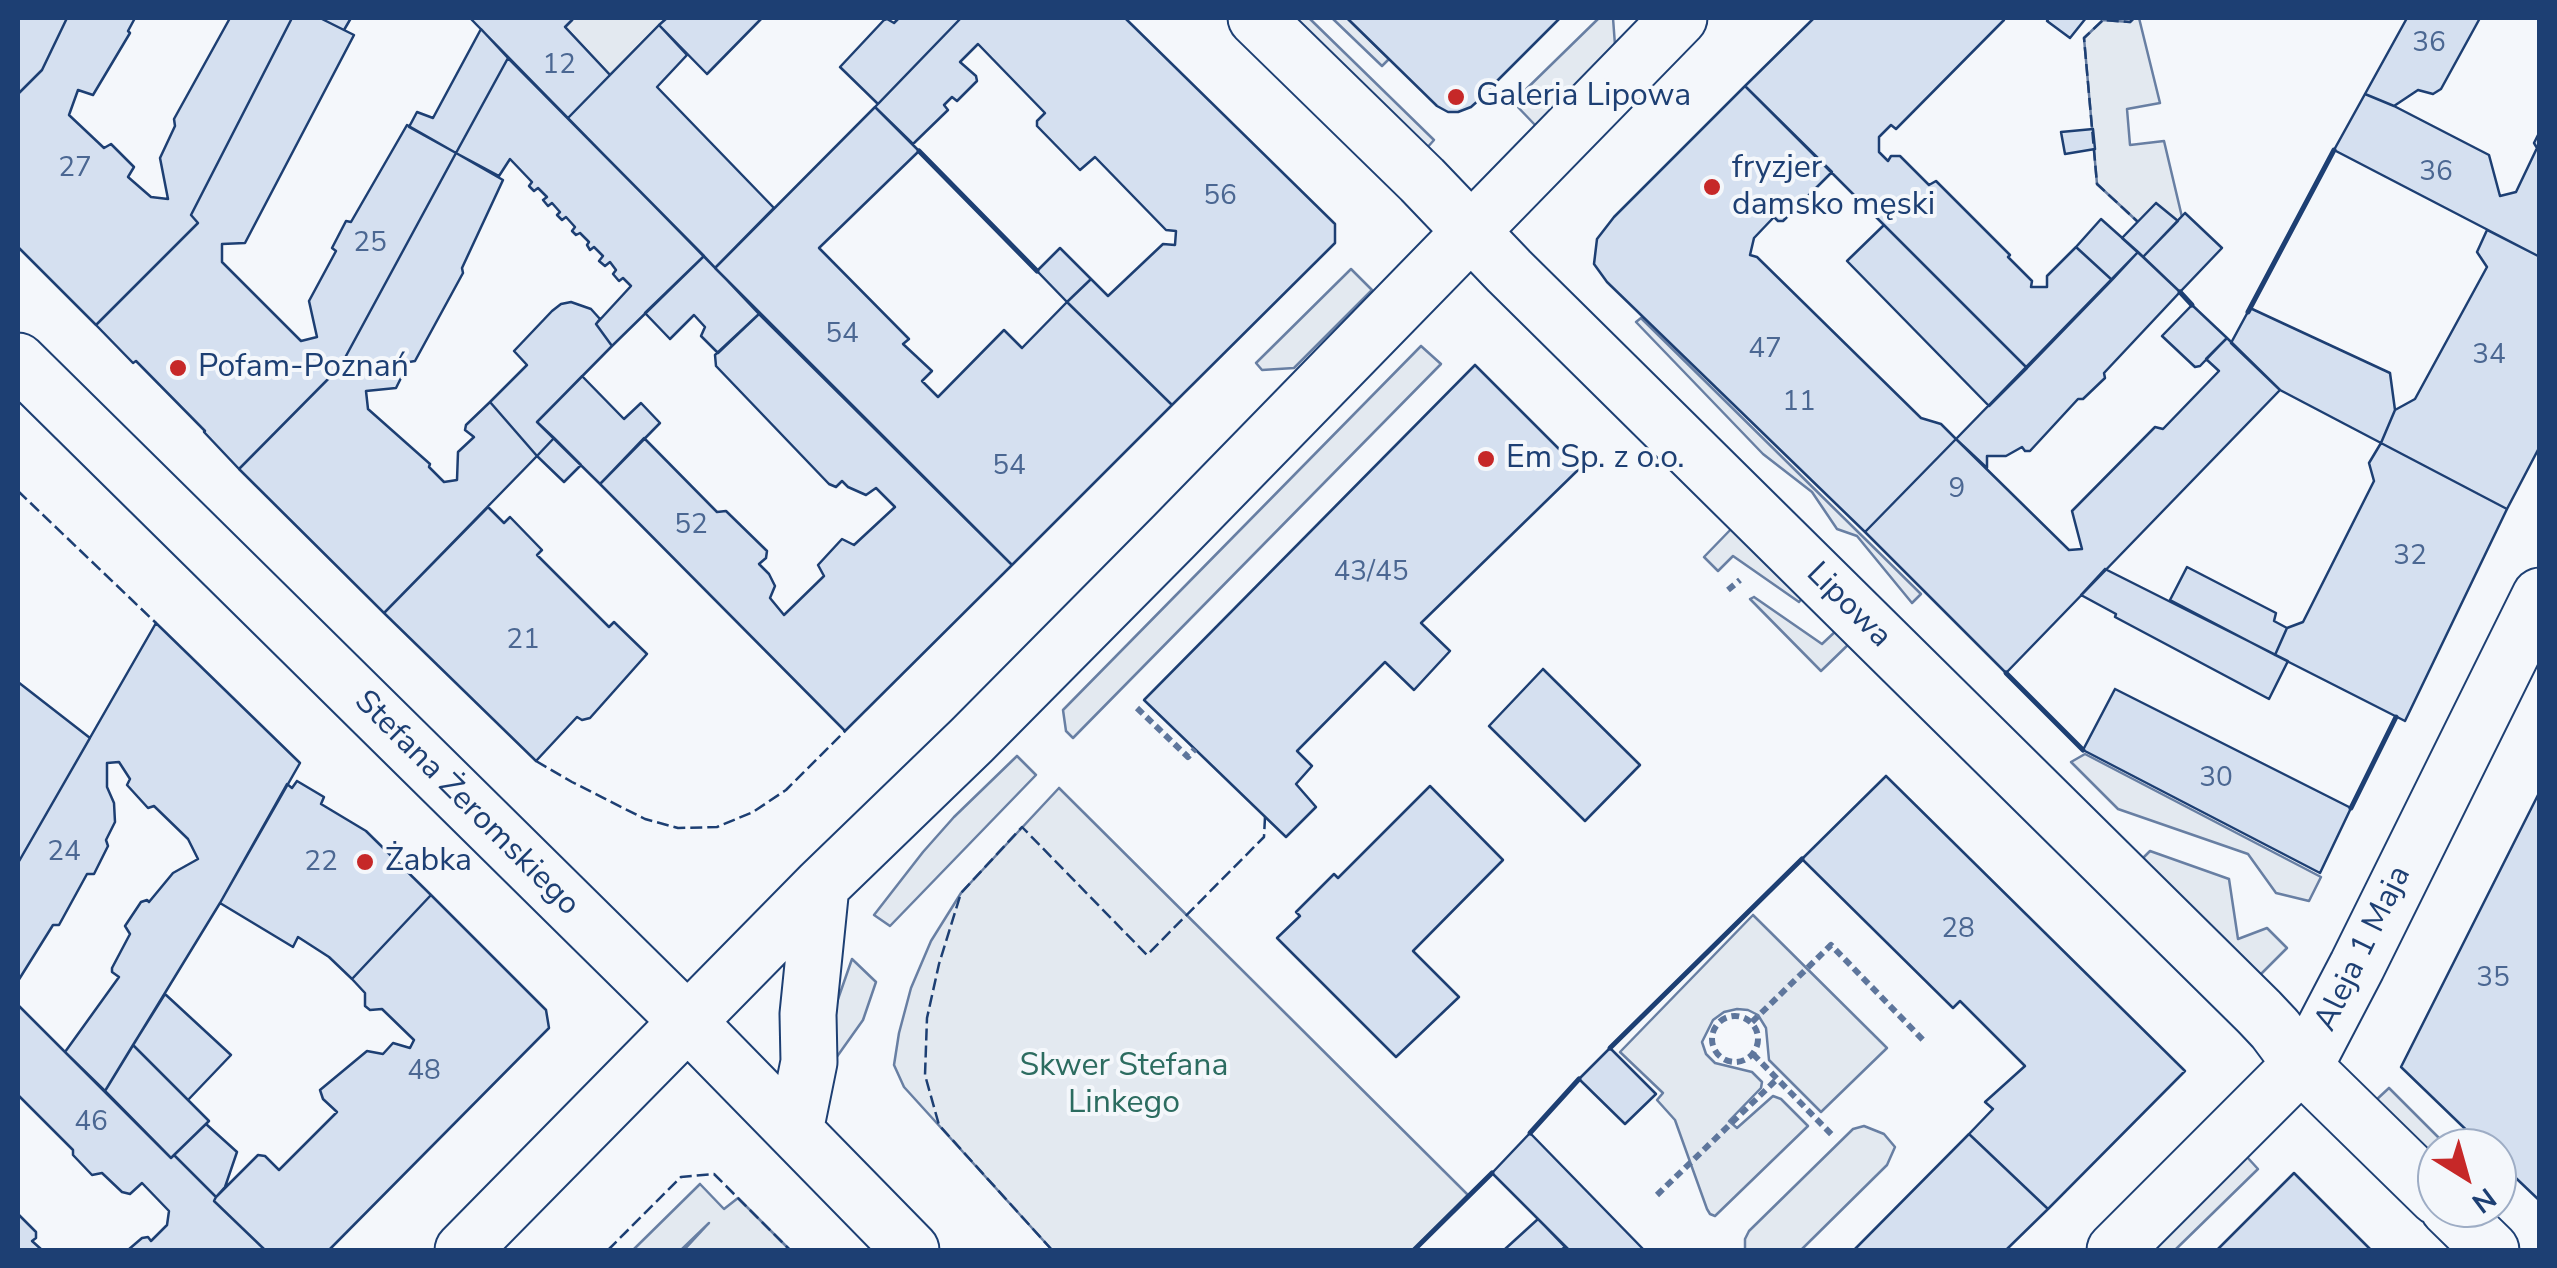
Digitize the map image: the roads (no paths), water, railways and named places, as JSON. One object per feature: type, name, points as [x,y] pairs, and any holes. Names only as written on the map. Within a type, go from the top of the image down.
[{"type":"street","name":"Lipowa","points":[[1256,18],[2267,1020],[2301,1064],[2417,1177]]},
{"type":"street","points":[[463,1250],[821,886],[998,714],[1679,18]]},
{"type":"street","name":"Stefana Żeromskiego","points":[[18,361],[688,1022],[911,1250]]},
{"type":"street","name":"Aleja 1 Maja","points":[[2115,1250],[2301,1064],[2320,1039],[2540,596]]},
{"type":"street","points":[[795,1131],[809,1062],[808,1014],[821,886]]},
{"type":"street","points":[[2469,1228],[2492,1250]]},
{"type":"place","name":"Galeria Lipowa","points":[[1456,97]]},
{"type":"place","name":"fryzjer damsko męski","points":[[1712,187]]},
{"type":"place","name":"Pofam-Poznań","points":[[178,368]]},
{"type":"place","name":"Em Sp. z o.o.","points":[[1486,459]]},
{"type":"place","name":"Żabka","points":[[365,862]]},
{"type":"park label","name":"Skwer Stefana Linkego","points":[[1124,1086]]}]
